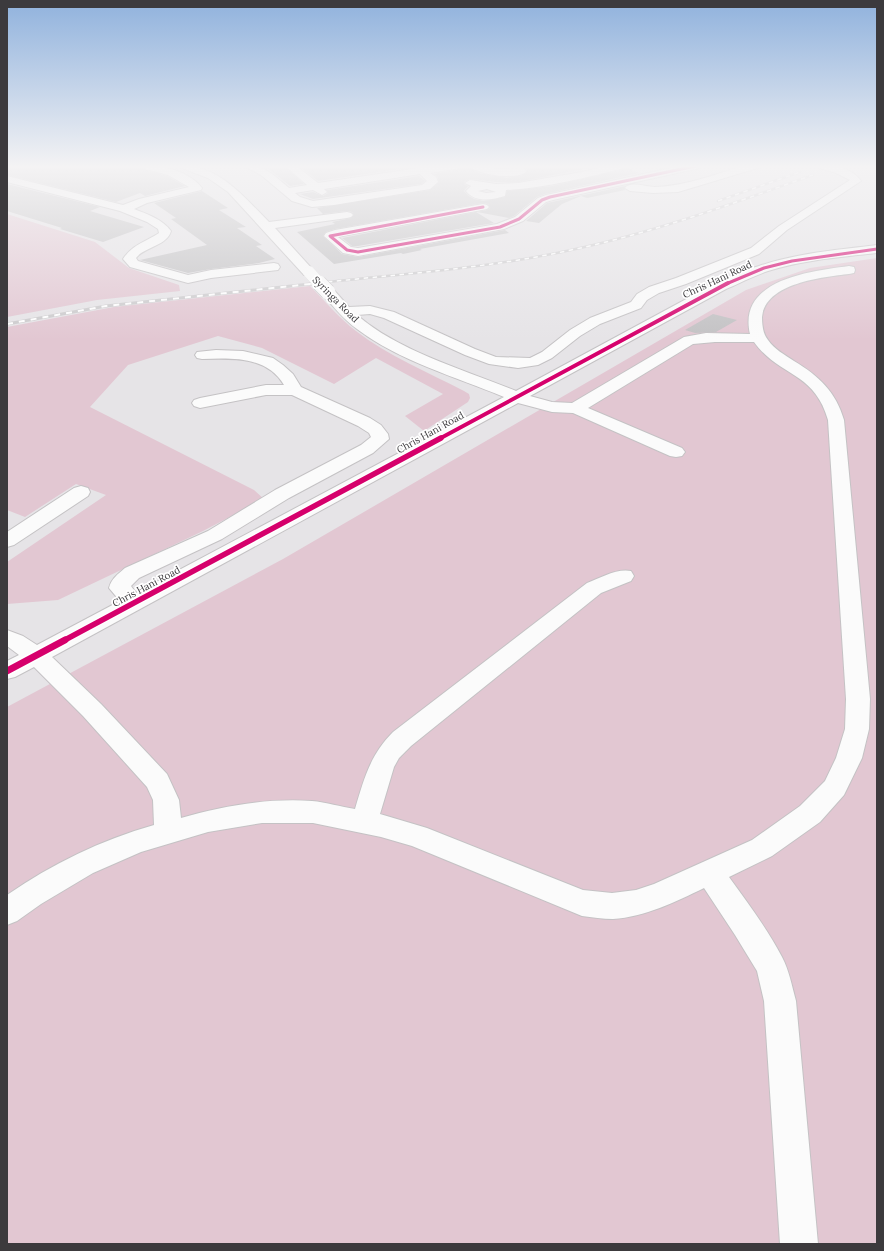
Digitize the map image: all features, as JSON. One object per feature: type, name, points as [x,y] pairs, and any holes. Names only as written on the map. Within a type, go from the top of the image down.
[{"type":"street","points":[[156,223],[165,231],[164,235],[156,241],[132,253],[129,259],[134,264],[188,279],[211,274],[274,267]]},
{"type":"street","name":"Syringa Road","points":[[264,223],[345,311],[368,331],[395,346],[516,396],[560,409],[576,408]]},
{"type":"street","points":[[267,226],[286,223]]},
{"type":"street","points":[[396,223],[330,236],[346,250],[354,252],[466,234],[509,223]]},
{"type":"street","points":[[450,223],[466,234]]},
{"type":"street","points":[[345,311],[370,310],[389,315],[470,352],[494,360],[518,363],[533,362],[547,355],[575,333],[595,321],[636,305],[642,297],[654,290],[681,281],[756,251],[790,223]]},
{"type":"street","name":"Chris Hani Road","points":[[7,670],[263,534],[650,323],[654,312],[663,306],[676,301],[702,296],[744,276],[781,264],[827,255],[877,249]]},
{"type":"street","points":[[7,912],[31,894],[83,864],[135,842],[208,821],[262,812],[313,812],[364,822],[417,836],[582,903],[612,906],[636,903],[662,894],[762,848],[810,814],[835,788],[849,758],[857,730],[858,699],[836,420],[830,402],[821,389],[810,379],[772,353],[759,338],[756,331],[754,316],[757,305],[777,287],[799,279],[848,270]]},
{"type":"street","points":[[576,408],[689,340],[697,338],[725,337],[759,338]]},
{"type":"street","points":[[202,355],[239,354],[261,359],[281,370],[291,381],[295,390]]},
{"type":"street","points":[[134,603],[120,588],[120,584],[123,580],[132,573],[215,536],[282,494],[367,449],[380,439],[379,434],[375,429],[364,422],[295,390],[266,390],[200,403]]},
{"type":"street","points":[[576,408],[676,452]]},
{"type":"street","points":[[7,542],[81,492]]},
{"type":"street","points":[[364,822],[381,768],[390,751],[402,739],[594,588],[624,576]]},
{"type":"street","points":[[7,638],[15,641],[36,655],[92,710],[158,781],[166,800],[168,832]]},
{"type":"street","points":[[709,872],[746,925],[771,967],[780,1001],[799,1244]]},
{"type":"shaded area","points":[[7,223],[36,223],[95,242],[129,268],[179,285],[180,291],[97,300],[7,317]]},
{"type":"shaded area","points":[[877,258],[877,1244],[7,1244],[7,707],[283,559],[746,290],[810,268]]},
{"type":"shaded area","points":[[310,286],[338,315],[368,340],[408,363],[469,394],[470,398],[468,402],[424,431],[405,416],[443,394],[376,358],[334,384],[262,348],[218,336],[128,365],[90,407],[254,490],[264,499],[203,531],[58,600],[7,604],[7,562],[106,495],[76,484],[25,517],[7,510],[7,327],[114,307]]},
{"type":"building","points":[[47,223],[132,223],[144,227],[103,242],[60,229],[62,228]]},
{"type":"building","points":[[177,223],[240,223],[246,227],[237,228],[262,245],[256,246],[275,259],[259,263],[188,273],[140,260],[207,245]]},
{"type":"building","points":[[367,223],[335,229],[326,232],[323,236],[342,254],[358,257],[505,230],[509,233],[420,249],[422,250],[403,254],[401,253],[334,264],[297,232],[335,224]]},
{"type":"building","points":[[417,223],[492,223],[358,246],[352,246],[342,238]]},
{"type":"building","points":[[713,314],[737,320],[716,332],[695,333],[685,330]]},
{"type":"railway","points":[[310,284],[441,270],[539,257],[602,243],[671,223]]},
{"type":"railway","points":[[7,324],[106,306],[319,283]]},
{"type":"cycle path","points":[[393,223],[330,236],[347,250],[358,252],[500,227],[509,223]]},
{"type":"cycle path","points":[[7,671],[721,286],[747,274],[778,264],[820,256],[877,249]]}]
